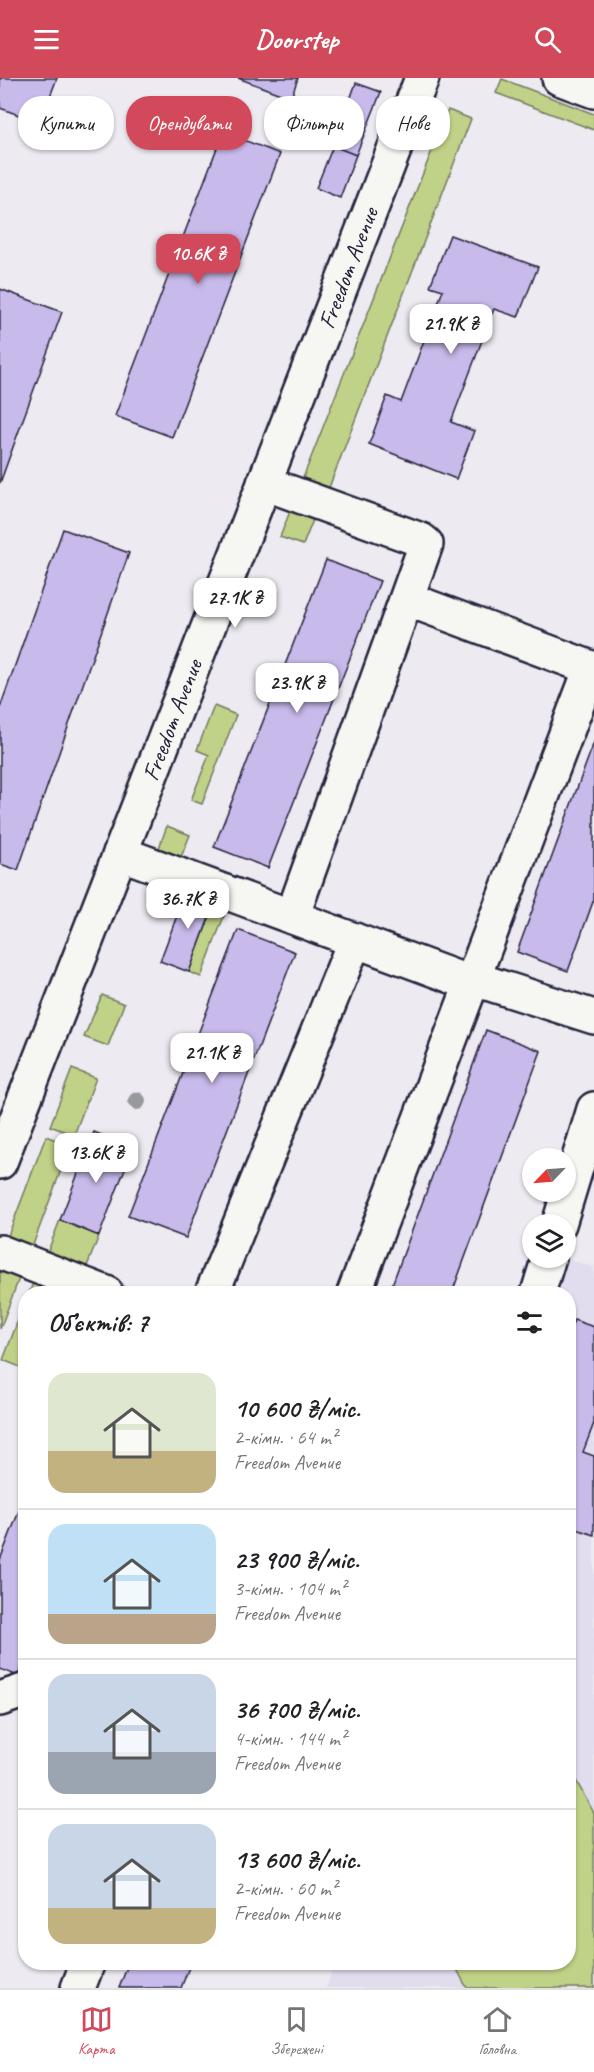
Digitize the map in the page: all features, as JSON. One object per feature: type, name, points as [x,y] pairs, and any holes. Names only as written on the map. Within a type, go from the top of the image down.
[{"type":"street","name":"Freedom Avenue","points":[[0,1162],[422,78]]},
{"type":"street","points":[[559,78],[594,91]]},
{"type":"street","points":[[264,483],[424,542],[425,548],[292,917]]},
{"type":"street","points":[[357,1286],[593,668],[407,599]]},
{"type":"street","points":[[120,854],[462,980],[481,981],[594,1017]]},
{"type":"street","points":[[215,1286],[355,940]]},
{"type":"street","points":[[562,1214],[594,1109]]},
{"type":"street","points":[[0,1252],[88,1286]]},
{"type":"street","points":[[540,1286],[546,1268]]},
{"type":"street","points":[[0,1699],[18,1693]]},
{"type":"street","points":[[78,1988],[85,1970]]},
{"type":"shaded area","points":[[576,1262],[594,1267],[594,1988],[326,1988],[332,1970],[576,1970],[576,1286],[557,1286],[562,1268],[576,1268]]},
{"type":"green space","points":[[502,79],[594,114],[594,130],[496,93]]},
{"type":"green space","points":[[450,111],[471,119],[325,498],[299,488],[432,150],[450,150]]},
{"type":"green space","points":[[294,501],[317,510],[303,545],[280,537]]},
{"type":"green space","points":[[214,706],[236,715],[202,804],[191,800],[209,755],[197,750]]},
{"type":"green space","points":[[167,826],[190,835],[177,867],[155,859]]},
{"type":"green space","points":[[216,900],[230,900],[201,977],[189,972]]},
{"type":"green space","points":[[102,995],[124,1004],[108,1046],[84,1037]]},
{"type":"green space","points":[[72,1069],[96,1078],[74,1135],[50,1126]]},
{"type":"green space","points":[[46,1136],[70,1146],[31,1250],[6,1241]]},
{"type":"green space","points":[[60,1220],[99,1236],[85,1271],[46,1256]]},
{"type":"green space","points":[[0,1264],[21,1273],[0,1329]]},
{"type":"green space","points":[[35,1278],[55,1286],[32,1286]]},
{"type":"green space","points":[[18,1320],[18,1366],[3,1360]]},
{"type":"green space","points":[[576,1781],[594,1813],[594,1988],[467,1988],[457,1970],[576,1970]]},
{"type":"building","points":[[0,78],[57,78],[50,96],[18,96],[18,115],[0,108]]},
{"type":"building","points":[[238,78],[298,78],[292,96],[286,96]]},
{"type":"building","points":[[356,83],[381,92],[379,96],[376,96],[376,105],[364,135],[364,96],[351,96]]},
{"type":"building","points":[[252,143],[264,148],[264,150],[280,154],[172,437],[115,416],[216,150],[252,150]]},
{"type":"building","points":[[331,150],[343,150],[356,155],[340,198],[316,188]]},
{"type":"building","points":[[343,150],[358,150],[356,155]]},
{"type":"building","points":[[450,235],[538,267],[518,317],[494,309],[451,422],[474,431],[456,479],[369,444],[387,396],[401,402],[443,290],[430,286]]},
{"type":"building","points":[[0,289],[62,312],[0,483]]},
{"type":"building","points":[[63,529],[129,553],[18,870],[0,864],[0,708]]},
{"type":"building","points":[[326,560],[380,581],[268,868],[214,847]]},
{"type":"building","points":[[594,742],[594,899],[568,971],[517,952]]},
{"type":"building","points":[[187,889],[216,899],[189,972],[160,961]]},
{"type":"building","points":[[238,930],[295,952],[186,1238],[128,1216]]},
{"type":"building","points":[[486,1030],[541,1051],[455,1286],[392,1286]]},
{"type":"building","points":[[94,1132],[133,1148],[99,1236],[60,1220]]},
{"type":"building","points":[[576,1321],[594,1327],[594,1423],[583,1452],[594,1456],[594,1535],[576,1529]]},
{"type":"building","points":[[18,1514],[18,1676],[0,1669],[0,1560]]},
{"type":"building","points":[[126,1970],[188,1970],[181,1988],[119,1988]]}]
